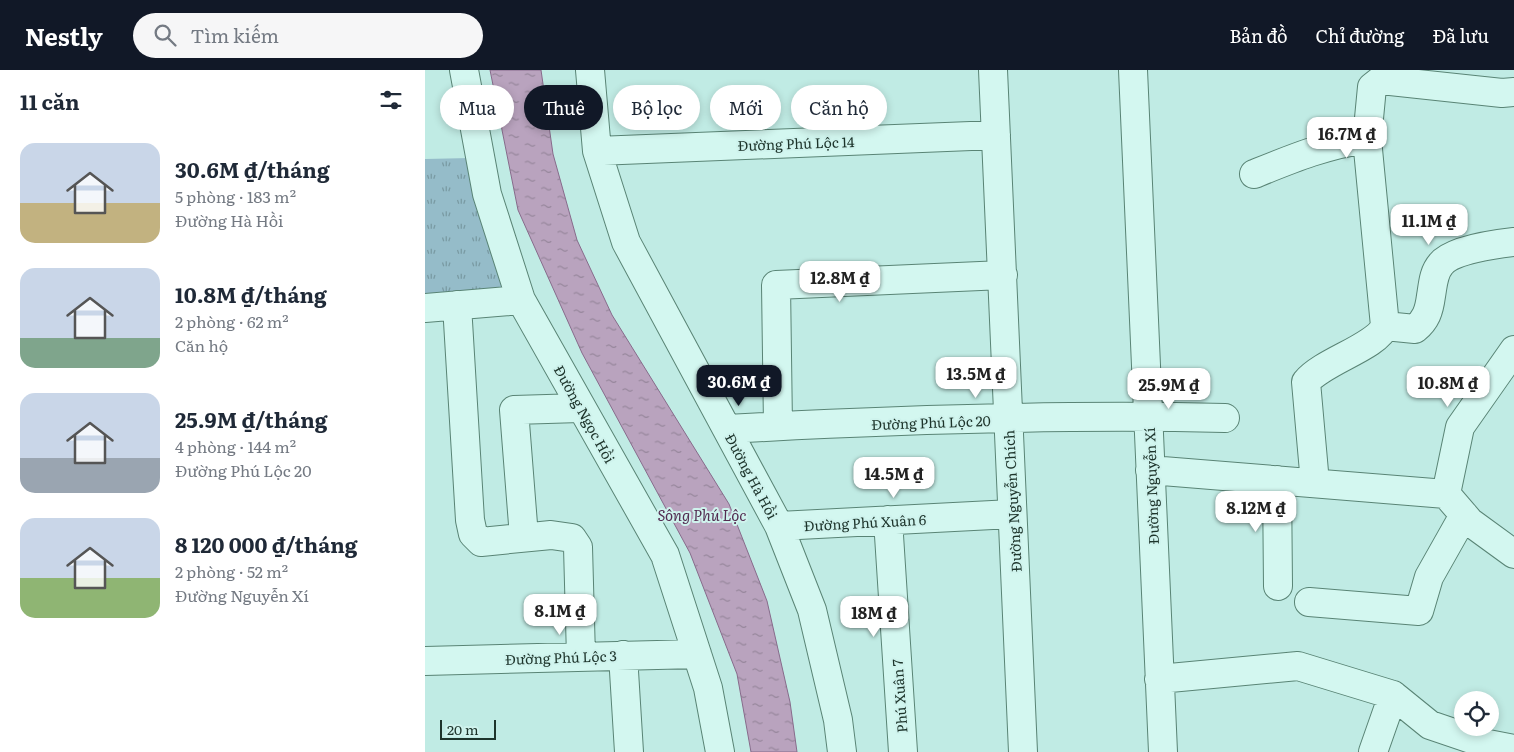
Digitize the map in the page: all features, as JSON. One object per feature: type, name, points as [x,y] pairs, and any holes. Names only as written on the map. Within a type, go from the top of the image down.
[{"type":"street","name":"Đường Ngọc Hồi","points":[[464,70],[487,194],[521,300],[580,408],[665,555],[708,688],[720,752]]},
{"type":"street","name":"Đường Hà Hồi","points":[[590,70],[597,151],[626,242],[779,526],[812,610],[838,720],[842,752]]},
{"type":"street","name":"Đường Nguyễn Chích","points":[[993,70],[1023,752]]},
{"type":"street","name":"Đường Nguyễn Xí","points":[[1133,70],[1163,752]]},
{"type":"street","points":[[1315,483],[1306,382],[1319,370],[1378,337],[1385,326],[1367,139],[1372,87],[1371,76],[1381,80],[1507,85]]},
{"type":"street","name":"Đường Phú Lộc 14","points":[[597,151],[996,135]]},
{"type":"street","points":[[1254,174],[1304,154],[1343,142],[1367,139]]},
{"type":"street","points":[[1385,326],[1415,329],[1424,322],[1429,309],[1434,276],[1441,263],[1451,256],[1514,242]]},
{"type":"street","points":[[778,426],[776,285],[1003,275]]},
{"type":"street","points":[[425,308],[521,300]]},
{"type":"street","points":[[457,305],[470,520],[473,534],[481,542],[551,535],[572,538],[578,546],[581,657]]},
{"type":"street","points":[[1446,494],[1460,427],[1514,350]]},
{"type":"street","points":[[524,537],[515,410],[580,408]]},
{"type":"street","name":"Đường Phú Lộc 20","points":[[727,429],[1008,419],[1148,416],[1225,418]]},
{"type":"street","points":[[1150,470],[1446,494],[1464,515],[1514,554]]},
{"type":"street","points":[[1277,480],[1278,586]]},
{"type":"street","name":"Đường Phú Xuân 6","points":[[779,526],[1012,514]]},
{"type":"street","points":[[1309,602],[1419,611],[1429,577],[1464,515]]},
{"type":"street","name":"Phú Xuân 7","points":[[888,520],[903,752]]},
{"type":"street","name":"Đường Phú Lộc 3","points":[[425,661],[697,654]]},
{"type":"street","points":[[623,655],[629,752]]},
{"type":"street","points":[[1159,678],[1299,666],[1393,696],[1430,725],[1483,743],[1514,750]]},
{"type":"street","points":[[1373,752],[1393,696]]},
{"type":"green space","points":[[470,158],[521,300],[425,308],[425,159]]},
{"type":"water","name":"Sông Phú Lộc","points":[[490,70],[541,70],[543,85],[524,85],[524,130],[550,130],[553,154],[577,240],[612,315],[729,504],[767,601],[790,702],[797,752],[751,752],[737,674],[690,553],[582,353],[518,210],[502,130],[514,130],[514,85],[493,85]]}]
